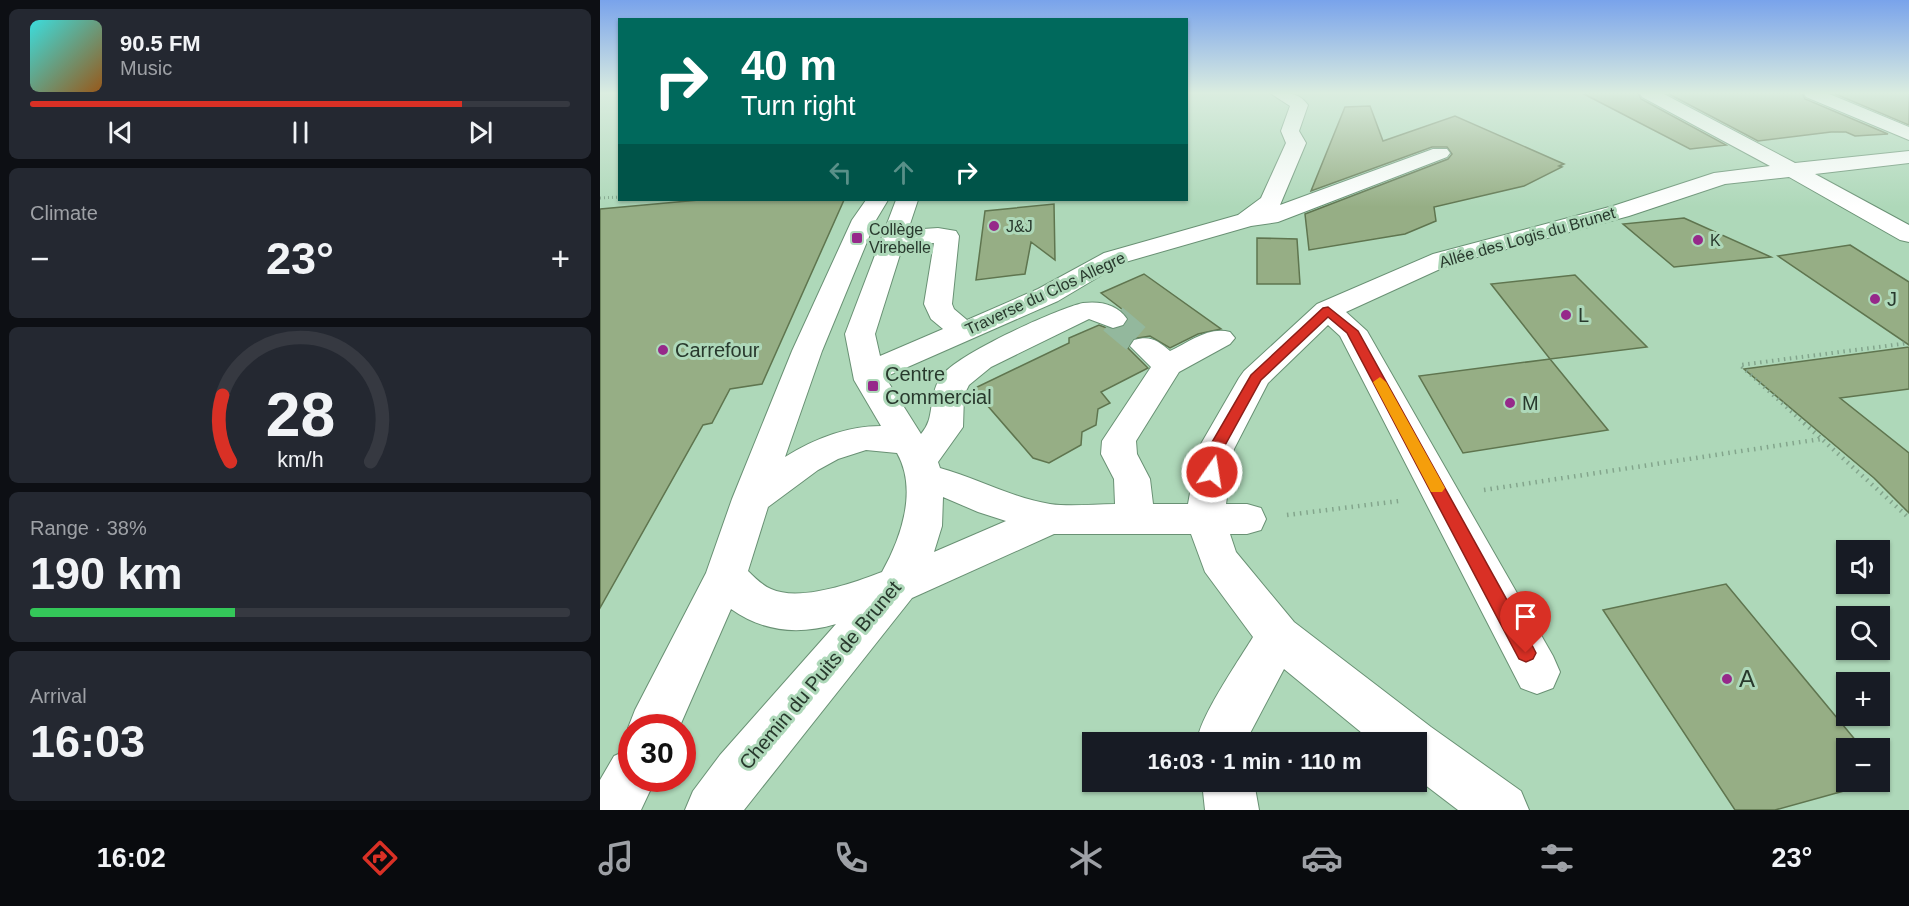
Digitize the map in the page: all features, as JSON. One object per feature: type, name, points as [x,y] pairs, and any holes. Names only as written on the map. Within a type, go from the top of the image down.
[{"type":"street","name":"Traverse du Clos Allegre","points":[[868,373],[1048,295],[1113,258],[1246,220],[1271,202],[1296,143],[1290,131]]},
{"type":"street","points":[[1719,131],[1909,235]]},
{"type":"street","points":[[1874,131],[1908,152]]},
{"type":"street","name":"Allée des Logis du Brunet","points":[[1399,732],[1278,636],[1219,560],[1205,518],[1216,449],[1255,378],[1328,310],[1442,259],[1621,211],[1713,180],[1908,152]]},
{"type":"street","points":[[1246,220],[1270,217],[1440,153]]},
{"type":"street","points":[[660,714],[726,575],[751,499],[807,351],[864,220],[876,201]]},
{"type":"street","points":[[907,201],[860,334],[873,386],[918,461]]},
{"type":"street","points":[[893,239],[947,236],[938,304],[941,314],[964,332]]},
{"type":"street","points":[[918,461],[946,427],[948,395],[955,380],[980,360],[1083,311],[1098,310],[1113,319]]},
{"type":"street","points":[[1328,310],[1352,331],[1537,672]]},
{"type":"street","points":[[1135,519],[1132,479],[1119,453],[1119,441],[1157,356],[1220,338]]},
{"type":"street","points":[[751,499],[805,461],[827,450],[854,440],[878,436],[894,438],[918,461],[958,487],[991,502],[1050,519],[1247,519]]},
{"type":"street","name":"Chemin du Puits de Brunet","points":[[712,810],[738,773],[897,585],[914,552],[922,526],[918,461]]},
{"type":"street","points":[[726,575],[739,593],[762,606],[791,612],[823,609],[946,567],[1050,519]]},
{"type":"street","points":[[1224,732],[1278,636]]},
{"type":"street","points":[[1427,754],[1502,810]]},
{"type":"street","points":[[613,810],[622,792]]},
{"type":"street","points":[[1229,792],[1232,810]]},
{"type":"path","points":[[600,198],[618,196]]},
{"type":"path","points":[[1909,342],[1740,365],[1909,518]]},
{"type":"path","points":[[1247,519],[1442,496],[1821,439]]},
{"type":"building","points":[[1335,131],[1379,131],[1383,141],[1412,131],[1489,131],[1564,164],[1524,186],[1434,207],[1436,221],[1405,234],[1309,250],[1305,214],[1448,159],[1452,154],[1447,147],[1432,147],[1311,191]]},
{"type":"building","points":[[1655,131],[1700,131],[1726,145],[1690,149]]},
{"type":"building","points":[[1739,131],[1880,131],[1888,134],[1855,136],[1846,132],[1831,132],[1758,141]]},
{"type":"building","name":"Carrefour","points":[[688,201],[844,201],[762,384],[730,389],[712,423],[703,425],[600,608],[600,209]]},
{"type":"building","points":[[1054,204],[1055,260],[1031,242],[1025,274],[976,280],[985,211]]},
{"type":"building","name":"K","points":[[1684,218],[1771,257],[1674,267],[1623,224]]},
{"type":"building","points":[[1257,238],[1297,239],[1300,284],[1257,284]]},
{"type":"building","name":"J","points":[[1850,245],[1909,282],[1909,345],[1778,256]]},
{"type":"building","points":[[1144,274],[1221,329],[1198,334],[1170,348],[1150,336],[1132,339],[1128,348],[1148,368],[1101,392],[1110,403],[1098,409],[1096,425],[1082,432],[1081,445],[1049,463],[1033,458],[973,389],[1069,343],[1069,338],[1099,325],[1112,330],[1124,327],[1129,319],[1127,313],[1101,293]]},
{"type":"building","name":"L","points":[[1575,275],[1647,347],[1550,359],[1491,284]]},
{"type":"building","points":[[1909,347],[1909,389],[1840,398],[1909,453],[1909,513],[1874,478],[1744,369]]},
{"type":"building","name":"M","points":[[1550,359],[1608,430],[1463,453],[1419,376]]},
{"type":"building","name":"A","points":[[1726,584],[1836,717],[1836,726],[1844,726],[1854,738],[1836,738],[1836,792],[1840,792],[1775,810],[1735,810],[1603,610]]},
{"type":"tunnel","points":[[1113,319],[1145,346]]},
{"type":"slow traffic","points":[[1380,382],[1437,488]]},
{"type":"place","name":"J&J","points":[[994,226]]},
{"type":"place","name":"Collège Virebelle","points":[[857,238]]},
{"type":"place","name":"K","points":[[1698,240]]},
{"type":"place","name":"J","points":[[1875,299]]},
{"type":"place","name":"L","points":[[1566,315]]},
{"type":"place","name":"Carrefour","points":[[663,350]]},
{"type":"place","name":"Centre Commercial","points":[[873,386]]},
{"type":"place","name":"M","points":[[1510,403]]},
{"type":"place","name":"A","points":[[1727,679]]},
{"type":"route","points":[[1212,472],[1216,449],[1255,378],[1328,310],[1352,331],[1526,653]]}]
